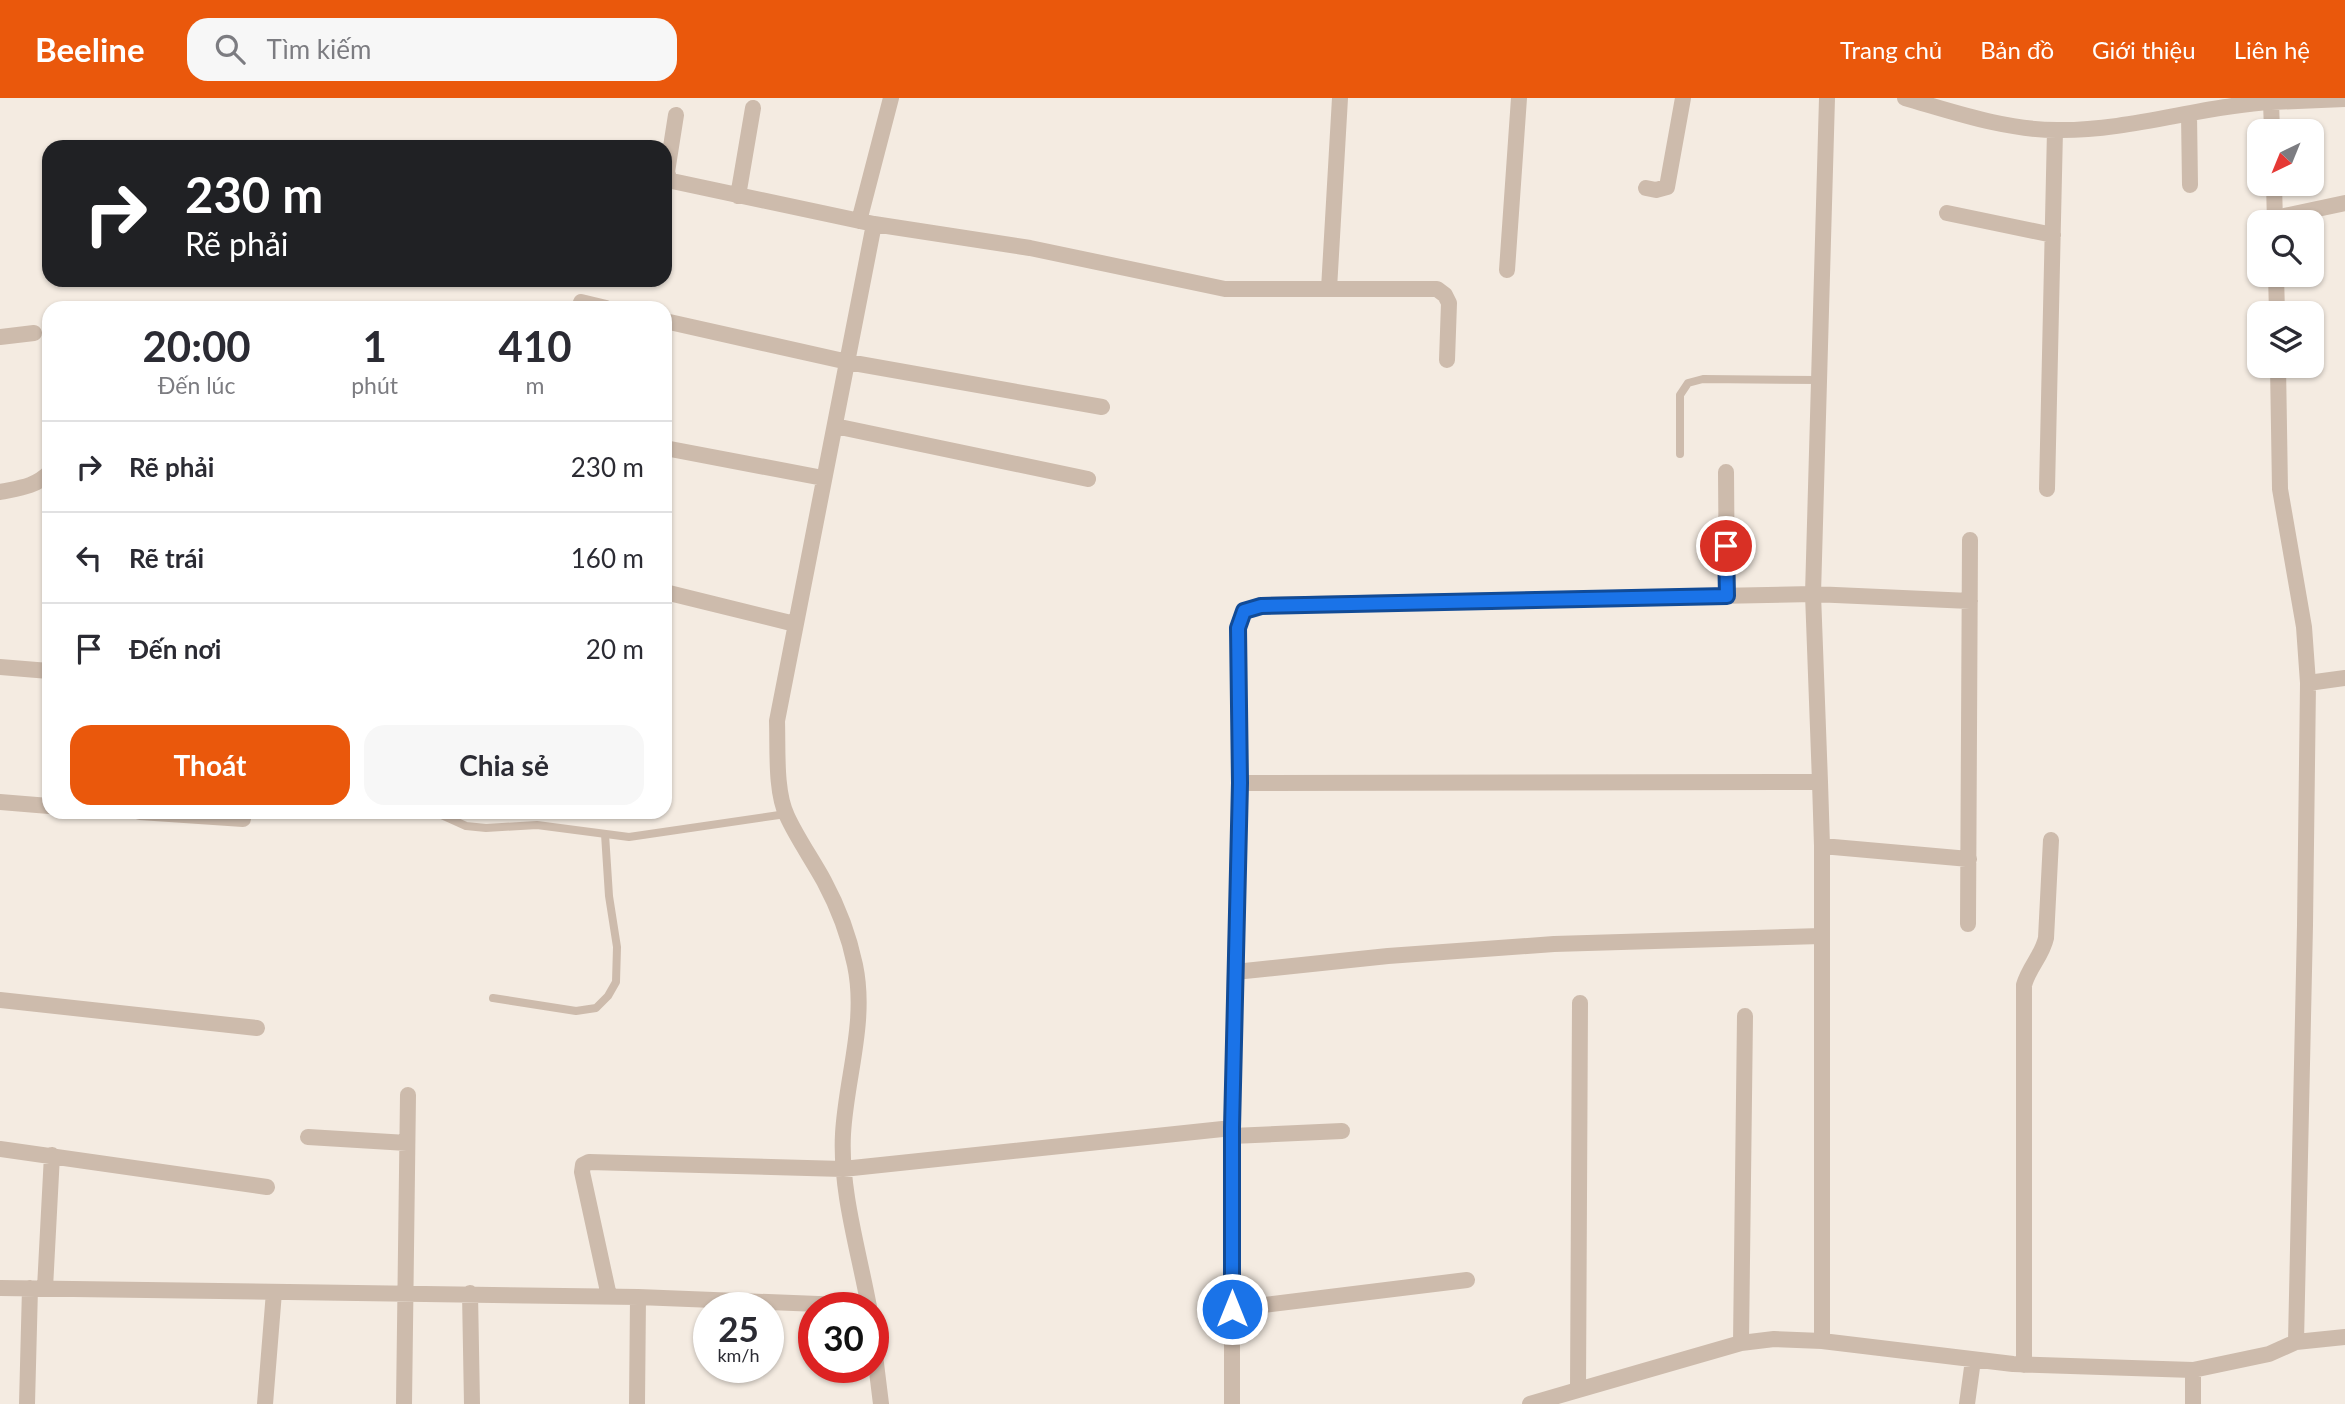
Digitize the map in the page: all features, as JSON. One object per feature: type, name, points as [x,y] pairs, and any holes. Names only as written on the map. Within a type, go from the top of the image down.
[{"type":"street","points":[[866,1292],[843,1169],[843,1133],[859,1000],[855,966],[843,922],[825,883],[786,814],[780,788],[777,721],[848,362],[867,223],[891,98]]},
{"type":"street","points":[[1329,289],[1340,98]]},
{"type":"street","points":[[1507,270],[1519,98]]},
{"type":"street","points":[[1646,188],[1656,190],[1667,187],[1683,98]]},
{"type":"street","points":[[1822,1341],[1822,846],[1813,594],[1827,98]]},
{"type":"street","points":[[1905,98],[2001,124],[2055,130],[2083,129],[2189,114],[2235,104],[2345,99]]},
{"type":"street","points":[[2271,102],[2272,119]]},
{"type":"street","points":[[738,197],[752,108]]},
{"type":"street","points":[[2189,114],[2190,185]]},
{"type":"street","points":[[672,140],[676,115]]},
{"type":"street","points":[[2047,489],[2055,130]]},
{"type":"street","points":[[672,181],[867,223],[1030,248],[1225,289],[1437,289],[1445,295],[1449,303],[1447,360]]},
{"type":"street","points":[[2316,210],[2345,203]]},
{"type":"street","points":[[1947,213],[2053,235]]},
{"type":"street","points":[[672,323],[848,362],[1101,407]]},
{"type":"street","points":[[0,337],[34,332]]},
{"type":"street","points":[[2278,378],[2280,489],[2304,627],[2308,683],[2296,1342]]},
{"type":"street","points":[[835,426],[1088,479]]},
{"type":"street","points":[[672,449],[823,478]]},
{"type":"street","points":[[1726,472],[1727,596]]},
{"type":"street","points":[[0,492],[29,487],[42,480]]},
{"type":"street","points":[[1968,924],[1970,540]]},
{"type":"street","points":[[672,594],[795,624]]},
{"type":"street","points":[[1232,1404],[1232,1132],[1240,783],[1238,628],[1244,611],[1261,606],[1813,594],[1970,601]]},
{"type":"street","points":[[0,667],[42,670]]},
{"type":"street","points":[[2308,683],[2345,678]]},
{"type":"street","points":[[1240,783],[1820,782]]},
{"type":"street","points":[[0,803],[42,806]]},
{"type":"street","points":[[2024,1365],[2024,985],[2027,972],[2043,949],[2046,938],[2051,840]]},
{"type":"street","points":[[1822,846],[1969,859]]},
{"type":"street","points":[[1235,972],[1388,956],[1554,944],[1821,936]]},
{"type":"street","points":[[0,1000],[257,1028]]},
{"type":"street","points":[[1578,1390],[1580,1003]]},
{"type":"street","points":[[1741,1343],[1745,1016]]},
{"type":"street","points":[[404,1404],[408,1096]]},
{"type":"street","points":[[609,1296],[582,1172],[583,1165],[589,1162],[843,1169],[1232,1132],[1342,1131]]},
{"type":"street","points":[[308,1137],[407,1143]]},
{"type":"street","points":[[0,1149],[267,1187]]},
{"type":"street","points":[[27,1404],[52,1155]]},
{"type":"street","points":[[1232,1309],[1466,1280]]},
{"type":"street","points":[[0,1288],[470,1293],[798,1304]]},
{"type":"street","points":[[265,1404],[274,1292]]},
{"type":"street","points":[[470,1293],[472,1404]]},
{"type":"street","points":[[637,1404],[638,1297]]},
{"type":"street","points":[[1530,1404],[1741,1343],[1774,1339],[1822,1341],[2024,1365],[2193,1370],[2269,1354],[2296,1342],[2345,1337]]},
{"type":"street","points":[[1967,1404],[1973,1360]]},
{"type":"street","points":[[2193,1370],[2193,1404]]},
{"type":"street","points":[[878,1383],[881,1404]]},
{"type":"lane","points":[[1679,454],[1680,396],[1688,383],[1703,379],[1818,380]]},
{"type":"lane","points":[[450,819],[466,826],[486,828],[537,825],[629,837],[786,814]]},
{"type":"lane","points":[[493,998],[576,1011],[596,1008],[608,996],[616,982],[617,947],[609,896],[605,834]]},
{"type":"route","points":[[1232,1309],[1232,1128],[1240,783],[1238,628],[1244,611],[1261,606],[1727,596],[1726,546]]}]
